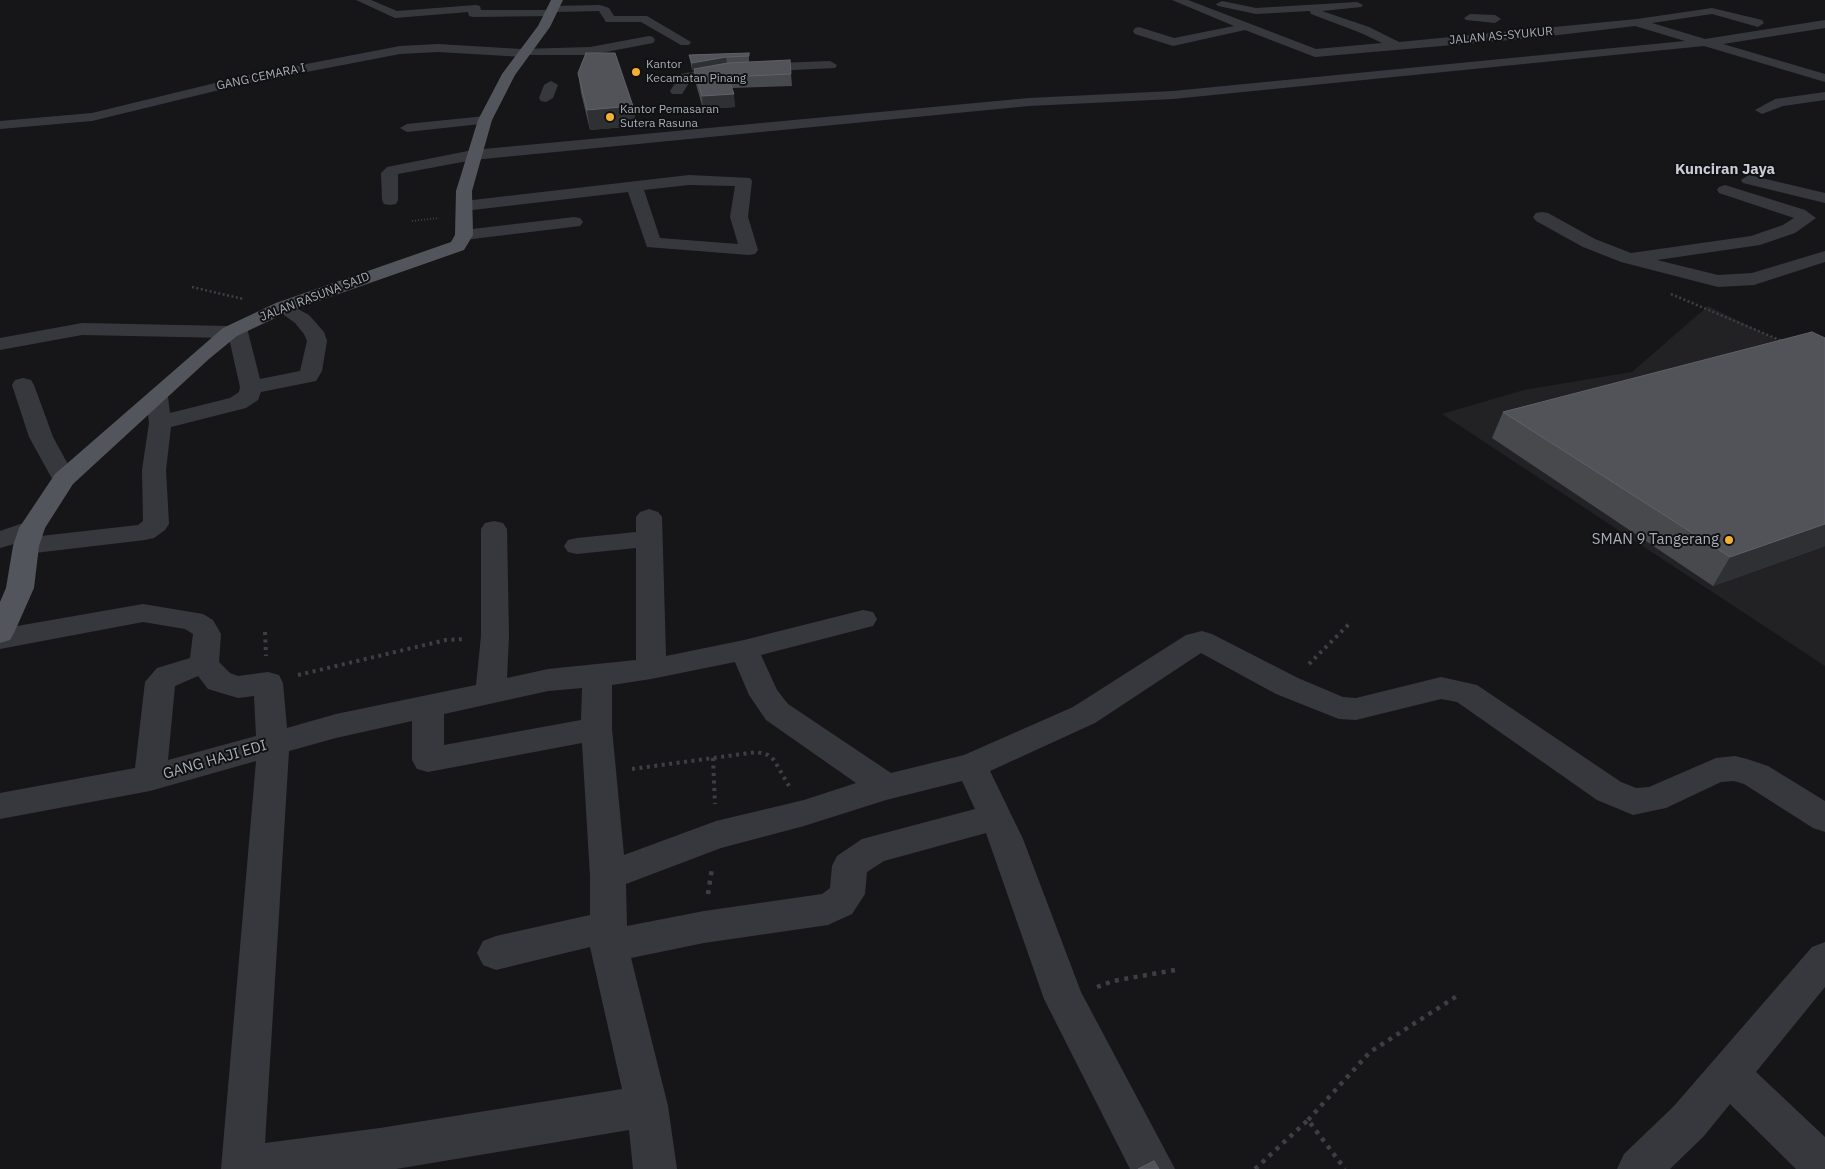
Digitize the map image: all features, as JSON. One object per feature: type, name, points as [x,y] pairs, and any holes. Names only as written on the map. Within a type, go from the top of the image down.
[{"type":"main road","points":[[464,234],[464,192],[473,155],[485,120],[509,74],[555,6]]},
{"type":"main road","name":"JALAN RASUNA SAID","points":[[0,633],[20,588],[29,537],[64,479],[157,397],[182,372],[234,330],[283,307],[458,246],[464,234]]},
{"type":"street","points":[[362,0],[395,15],[476,8],[473,14],[555,6],[603,9],[610,20],[643,18],[685,42]]},
{"type":"street","name":"JALAN AS-SYUKUR","points":[[1178,0],[1315,53],[1533,34],[1636,22],[1825,78]]},
{"type":"street","points":[[1196,7],[1227,4],[1256,11],[1308,5],[1329,8],[1357,5]]},
{"type":"street","points":[[1308,5],[1397,46]]},
{"type":"street","points":[[1636,22],[1712,10],[1758,23]]},
{"type":"street","points":[[395,15],[399,39]]},
{"type":"street","points":[[1470,18],[1500,19],[1533,34]]},
{"type":"street","points":[[390,200],[389,173],[392,170],[473,155],[586,144],[607,133],[645,129],[672,136],[1029,102],[1182,94],[1706,42],[1825,24]]},
{"type":"street","points":[[1140,31],[1173,42],[1244,27]]},
{"type":"street","name":"GANG CEMARA I","points":[[4,125],[92,117],[220,86],[243,87],[296,64],[357,57],[399,39],[438,48],[525,52],[590,51],[617,44],[649,40]]},
{"type":"street","points":[[296,64],[311,78]]},
{"type":"street","points":[[677,91],[686,77],[716,73],[727,69],[830,65]]},
{"type":"street","points":[[220,70],[243,87]]},
{"type":"street","points":[[546,98],[551,85]]},
{"type":"street","points":[[1762,110],[1780,102],[1825,96]]},
{"type":"street","points":[[4,125],[50,112]]},
{"type":"street","points":[[407,128],[485,120]]},
{"type":"street","points":[[1741,177],[1825,198]]},
{"type":"street","points":[[464,206],[635,186],[689,180],[744,181],[739,217],[749,250],[653,243],[635,186]]},
{"type":"street","points":[[1628,258],[1745,243],[1789,229],[1806,218],[1725,190]]},
{"type":"street","points":[[1542,217],[1590,243],[1628,258],[1705,279],[1731,282],[1754,279],[1825,256]]},
{"type":"street","points":[[464,234],[574,222]]},
{"type":"street","points":[[251,387],[298,379],[308,376],[311,371],[316,341],[314,332],[302,319],[283,307]]},
{"type":"street","points":[[0,344],[82,329],[234,330],[251,387],[250,395],[238,404],[160,423]]},
{"type":"street","points":[[23,386],[41,437],[64,479]]},
{"type":"street","points":[[0,540],[145,532],[153,528],[156,524],[154,470],[160,423],[157,397]]},
{"type":"street","points":[[578,546],[648,528],[651,669]]},
{"type":"street","points":[[491,692],[496,636],[494,529]]},
{"type":"street","points":[[0,639],[143,613],[193,621],[203,627],[207,634],[204,664],[219,681],[238,687],[268,683],[274,744],[242,1168],[380,1150],[647,1106]]},
{"type":"street","name":"GANG HAJI EDI","points":[[0,806],[150,778],[336,726],[491,692],[548,680],[651,669],[744,650],[863,619]]},
{"type":"street","points":[[608,876],[716,836],[804,813],[886,787],[971,766],[1084,716],[1196,642],[1208,643],[1287,686],[1339,708],[1356,709],[1441,688],[1466,693],[1609,791],[1633,802],[1654,799],[1716,770],[1735,768],[1756,775],[1825,818]]},
{"type":"street","points":[[744,650],[764,695],[777,712],[886,787]]},
{"type":"street","points":[[150,778],[160,682],[168,675],[204,664]]},
{"type":"street","points":[[597,676],[596,729],[608,876],[609,935],[647,1106],[655,1169]]},
{"type":"street","points":[[428,706],[428,760],[596,729]]},
{"type":"street","points":[[971,766],[996,817],[1064,999],[1153,1169]]},
{"type":"street","points":[[496,952],[576,936],[704,927],[828,909],[839,903],[847,894],[850,866],[860,857],[874,849],[996,817]]},
{"type":"street","points":[[1638,1169],[1689,1121],[1730,1075],[1825,959]]},
{"type":"street","points":[[1730,1075],[1825,1167]]},
{"type":"path","points":[[192,287],[283,307]]},
{"type":"path","points":[[1665,291],[1786,343]]},
{"type":"path","points":[[1287,686],[1351,622]]},
{"type":"path","points":[[265,632],[268,683],[338,664],[446,640],[496,636]]},
{"type":"path","points":[[601,772],[757,752],[768,755],[774,760],[804,813]]},
{"type":"path","points":[[1064,999],[1113,981],[1175,970]]},
{"type":"path","points":[[1254,1169],[1308,1120],[1370,1052],[1457,996]]},
{"type":"path","points":[[1308,1120],[1345,1169]]},
{"type":"shaded area","name":"SMAN 9 Tangerang","points":[[1708,306],[1825,363],[1825,666],[1442,414],[1524,390],[1632,372]]},
{"type":"building","points":[[586,53],[615,53],[633,106],[587,110],[578,73]]},
{"type":"building","points":[[749,53],[749,56],[726,57],[692,63],[689,55]]},
{"type":"building","points":[[790,60],[791,74],[728,77],[734,94],[702,96],[694,69],[728,63]]},
{"type":"building","name":"SMAN 9 Tangerang","points":[[1812,332],[1825,338],[1825,524],[1730,557],[1503,412]]},
{"type":"building","points":[[1154,1161],[1159,1169],[1138,1169]]},
{"type":"place","name":"Kantor Kecamatan Pinang","points":[[636,72]]},
{"type":"place","name":"Kantor Pemasaran Sutera Rasuna","points":[[610,117]]},
{"type":"place","name":"SMAN 9 Tangerang","points":[[1729,540]]},
{"type":"district","name":"Kunciran Jaya","points":[[1725,170]]}]
